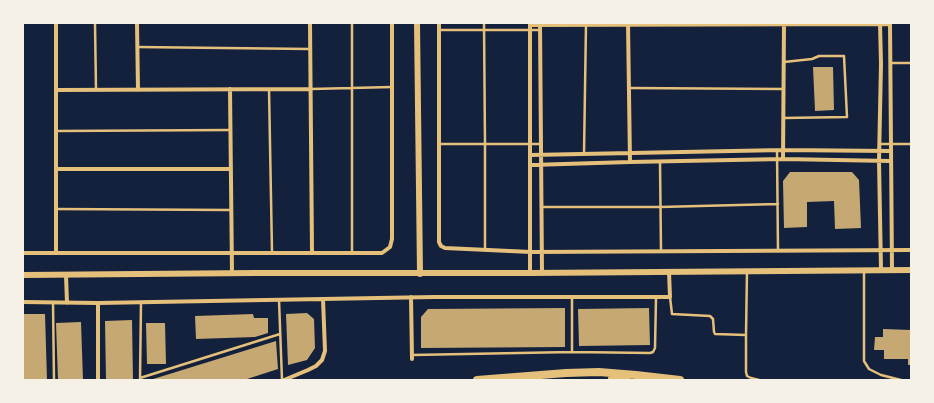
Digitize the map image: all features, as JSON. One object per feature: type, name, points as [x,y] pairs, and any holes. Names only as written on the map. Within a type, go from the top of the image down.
[{"type":"main road","points":[[478,380],[566,372],[636,374],[680,380]]},
{"type":"main road","points":[[566,372],[626,380]]},
{"type":"street","points":[[56,23],[56,253]]},
{"type":"street","points":[[137,23],[138,90]]},
{"type":"street","points":[[310,23],[312,252]]},
{"type":"street","points":[[23,253],[382,252],[390,248],[392,240],[392,23]]},
{"type":"street","points":[[417,23],[420,274]]},
{"type":"street","points":[[439,23],[439,242],[441,246],[445,248],[530,252],[911,250]]},
{"type":"street","points":[[628,23],[630,162]]},
{"type":"street","points":[[880,23],[881,64],[879,161],[882,270]]},
{"type":"street","points":[[530,274],[530,24],[890,24],[892,270]]},
{"type":"street","points":[[540,24],[542,273]]},
{"type":"street","points":[[783,159],[784,24]]},
{"type":"street","points":[[230,89],[232,273]]},
{"type":"street","points":[[56,90],[311,89]]},
{"type":"street","points":[[531,155],[777,150],[890,151]]},
{"type":"street","points":[[531,166],[660,161],[777,159],[890,161]]},
{"type":"street","points":[[56,169],[230,169]]},
{"type":"street","points":[[23,275],[232,273],[530,274],[911,270]]},
{"type":"street","points":[[23,302],[98,303],[411,297],[656,298],[670,297],[669,272]]},
{"type":"street","points":[[66,275],[67,303]]},
{"type":"street","points":[[411,297],[412,357]]},
{"type":"street","points":[[283,380],[312,368],[322,360],[325,351],[323,299]]},
{"type":"street","points":[[98,303],[98,380]]},
{"type":"lane","points":[[95,23],[96,90]]},
{"type":"lane","points":[[352,23],[352,252]]},
{"type":"lane","points":[[484,23],[486,144],[485,250]]},
{"type":"lane","points":[[584,154],[586,24]]},
{"type":"lane","points":[[439,30],[540,30]]},
{"type":"lane","points":[[137,48],[310,49]]},
{"type":"lane","points":[[783,118],[846,117],[844,56],[819,56],[812,59],[784,63]]},
{"type":"lane","points":[[890,64],[911,63]]},
{"type":"lane","points":[[311,89],[392,87]]},
{"type":"lane","points":[[629,88],[783,89]]},
{"type":"lane","points":[[269,89],[272,252]]},
{"type":"lane","points":[[56,131],[230,130]]},
{"type":"lane","points":[[440,144],[540,144]]},
{"type":"lane","points":[[880,144],[911,144]]},
{"type":"lane","points":[[777,150],[778,251]]},
{"type":"lane","points":[[660,161],[661,251]]},
{"type":"lane","points":[[541,207],[660,207],[778,204]]},
{"type":"lane","points":[[56,209],[231,210]]},
{"type":"lane","points":[[864,270],[864,361],[869,369],[882,375],[901,380]]},
{"type":"lane","points":[[747,271],[746,372],[747,376],[759,380]]},
{"type":"lane","points":[[572,297],[572,352]]},
{"type":"lane","points":[[670,297],[672,314],[710,316],[713,319],[714,332],[718,336],[746,335]]},
{"type":"lane","points":[[412,357],[572,352],[650,353],[653,352],[655,348],[656,298]]},
{"type":"lane","points":[[279,300],[283,380]]},
{"type":"lane","points":[[141,302],[140,379],[280,334]]},
{"type":"lane","points":[[53,303],[54,380]]},
{"type":"building","points":[[813,67],[833,67],[834,110],[815,111]]},
{"type":"building","points":[[790,172],[852,172],[859,180],[861,228],[835,229],[834,201],[807,202],[807,227],[784,228],[783,181]]},
{"type":"building","points":[[565,308],[565,347],[421,348],[421,317],[428,309]]},
{"type":"building","points":[[649,308],[650,345],[579,346],[578,309]]},
{"type":"building","points":[[307,313],[314,319],[315,348],[307,360],[288,365],[286,314]]},
{"type":"building","points":[[24,314],[45,314],[47,380],[23,380]]},
{"type":"building","points":[[253,314],[254,318],[268,318],[268,333],[255,337],[196,339],[195,316]]},
{"type":"building","points":[[132,320],[133,380],[106,380],[105,321]]},
{"type":"building","points":[[81,322],[83,380],[58,380],[56,323]]},
{"type":"building","points":[[146,323],[165,323],[166,364],[147,364]]},
{"type":"building","points":[[883,329],[911,330],[911,365],[908,365],[908,359],[884,359],[884,350],[874,350],[875,337],[883,337]]},
{"type":"building","points":[[276,341],[278,369],[244,380],[150,380]]}]
